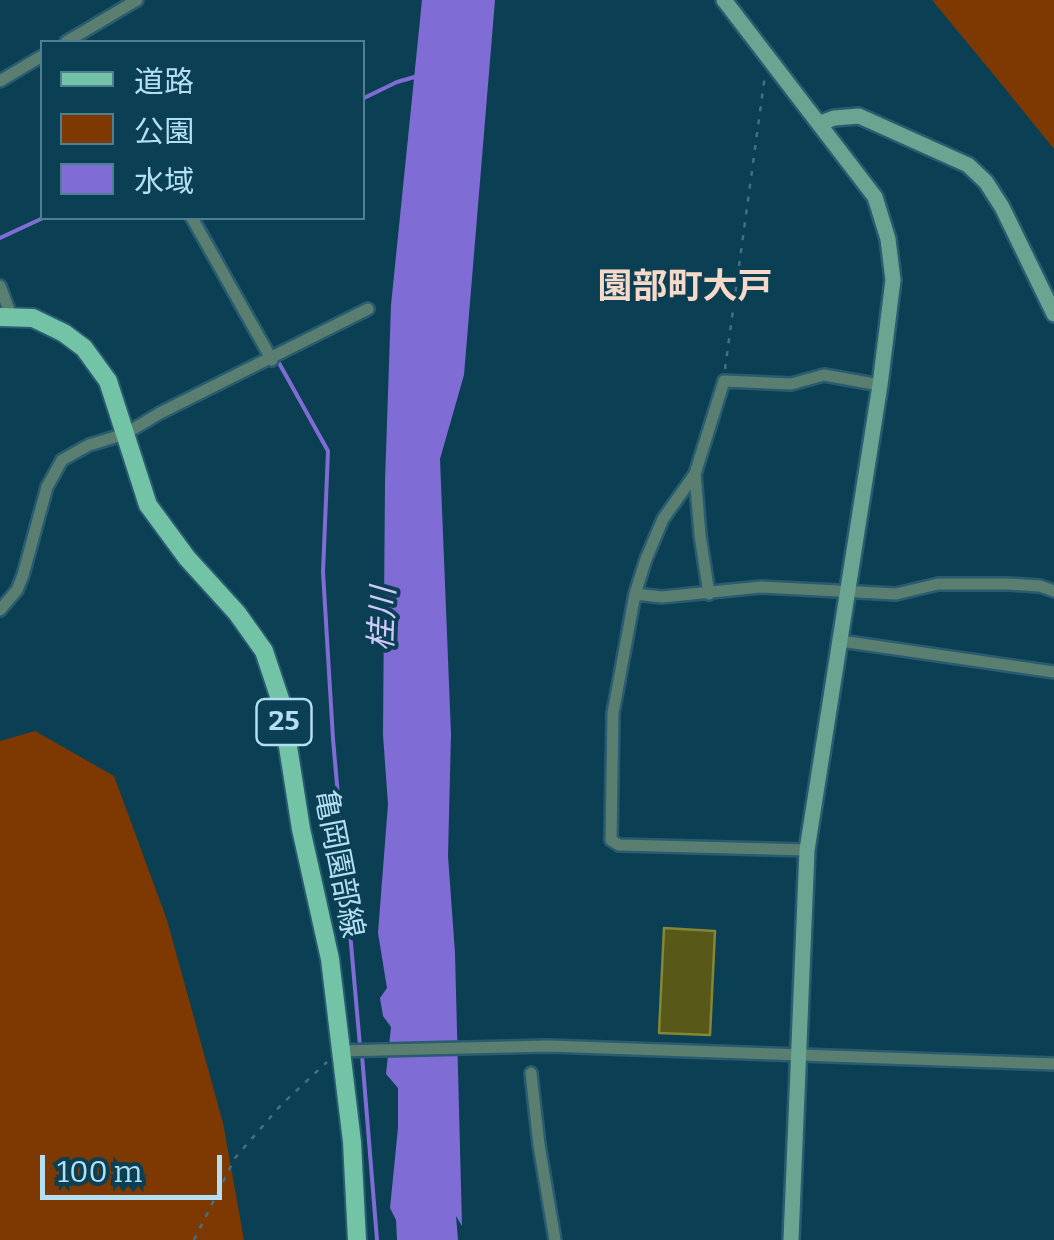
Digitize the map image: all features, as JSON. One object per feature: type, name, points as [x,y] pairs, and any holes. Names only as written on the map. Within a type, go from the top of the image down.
[{"type":"main road","name":"亀岡園部線","points":[[5,316],[32,318],[64,332],[84,348],[108,381],[148,505],[264,651],[281,702],[301,830],[330,959],[352,1142],[357,1240]]},
{"type":"street","points":[[70,40],[137,0]]},
{"type":"street","points":[[724,0],[875,197],[888,239],[893,280],[849,594],[807,850],[791,1240]]},
{"type":"street","points":[[87,30],[93,40]]},
{"type":"street","points":[[0,82],[40,57]]},
{"type":"street","points":[[821,123],[859,116],[968,165],[986,182],[1002,207],[1054,314]]},
{"type":"street","points":[[193,220],[272,360]]},
{"type":"street","points":[[0,286],[5,316]]},
{"type":"street","points":[[0,610],[17,590],[48,487],[62,460],[88,445],[125,434],[368,309]]},
{"type":"street","points":[[807,850],[619,844],[611,840],[613,713],[636,594],[662,520],[694,474],[724,381],[791,384],[824,375],[880,385]]},
{"type":"street","points":[[694,474],[710,594]]},
{"type":"street","points":[[636,594],[710,594],[760,586],[896,594],[938,584],[1040,586],[1054,591]]},
{"type":"street","points":[[840,641],[1054,672]]},
{"type":"street","points":[[342,1051],[549,1046],[1054,1064]]},
{"type":"street","points":[[531,1072],[555,1240]]},
{"type":"path","points":[[724,381],[763,79],[773,63]]},
{"type":"path","points":[[194,1240],[235,1158],[281,1105],[342,1051]]},
{"type":"green space","points":[[932,0],[1054,0],[1054,149],[1003,86]]},
{"type":"green space","points":[[35,731],[114,776],[167,920],[223,1123],[244,1240],[0,1240],[0,741]]},
{"type":"water","name":"桂川","points":[[422,0],[495,0],[464,375],[440,459],[451,734],[448,856],[455,953],[462,1226],[456,1216],[458,1240],[397,1240],[396,1220],[390,1208],[398,1088],[386,1074],[391,1027],[383,1016],[380,998],[387,988],[378,933],[388,804],[383,735],[391,305]]},
{"type":"building","points":[[664,928],[715,931],[710,1035],[659,1033]]},
{"type":"waterway","points":[[365,98],[418,76]]},
{"type":"waterway","points":[[0,238],[40,219]]},
{"type":"waterway","points":[[200,220],[224,263]]},
{"type":"waterway","points":[[279,363],[328,451],[323,572],[333,739],[360,1046]]},
{"type":"waterway","points":[[362,1055],[377,1240]]},
{"type":"district","name":"園部町大戸","points":[[685,288]]}]
